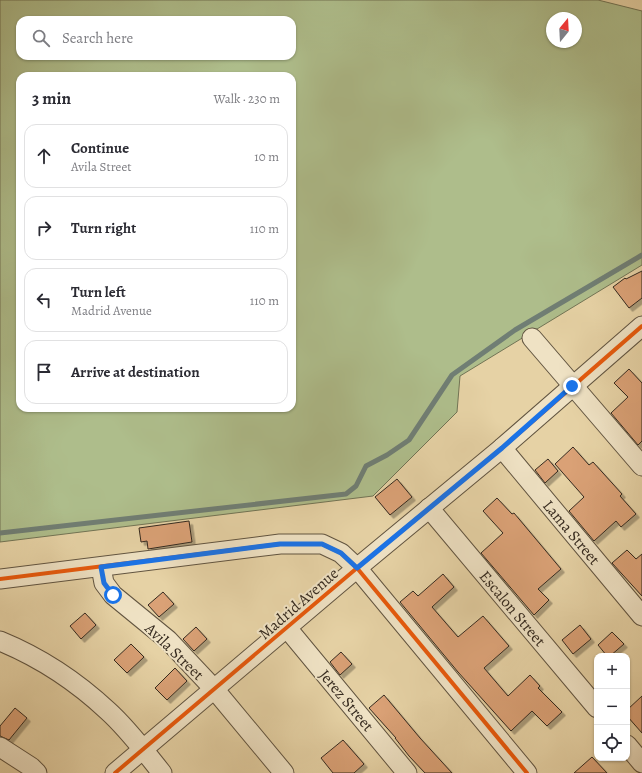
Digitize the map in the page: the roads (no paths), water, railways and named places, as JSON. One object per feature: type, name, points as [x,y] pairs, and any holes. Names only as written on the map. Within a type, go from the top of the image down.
[{"type":"street","name":"Madrid Avenue","points":[[115,773],[215,690],[357,568],[502,448],[572,386],[639,335]]},
{"type":"street","points":[[532,338],[642,466]]},
{"type":"street","name":"Lama Street","points":[[502,448],[642,616]]},
{"type":"street","name":"Escalon Street","points":[[429,508],[594,704]]},
{"type":"street","points":[[0,579],[233,549],[294,544],[322,544],[341,553],[357,568],[527,773]]},
{"type":"street","name":"Avila Street","points":[[101,567],[104,583],[113,595],[168,640],[215,690],[284,773]]},
{"type":"street","name":"Jerez Street","points":[[287,628],[407,773]]},
{"type":"street","points":[[0,641],[18,648],[66,678],[108,711],[162,773]]},
{"type":"street","points":[[0,747],[31,766],[37,773]]},
{"type":"street","points":[[630,749],[642,763]]},
{"type":"waterway","points":[[0,533],[346,494],[356,486],[366,466],[387,455],[409,440],[452,375],[515,330],[642,255]]}]
